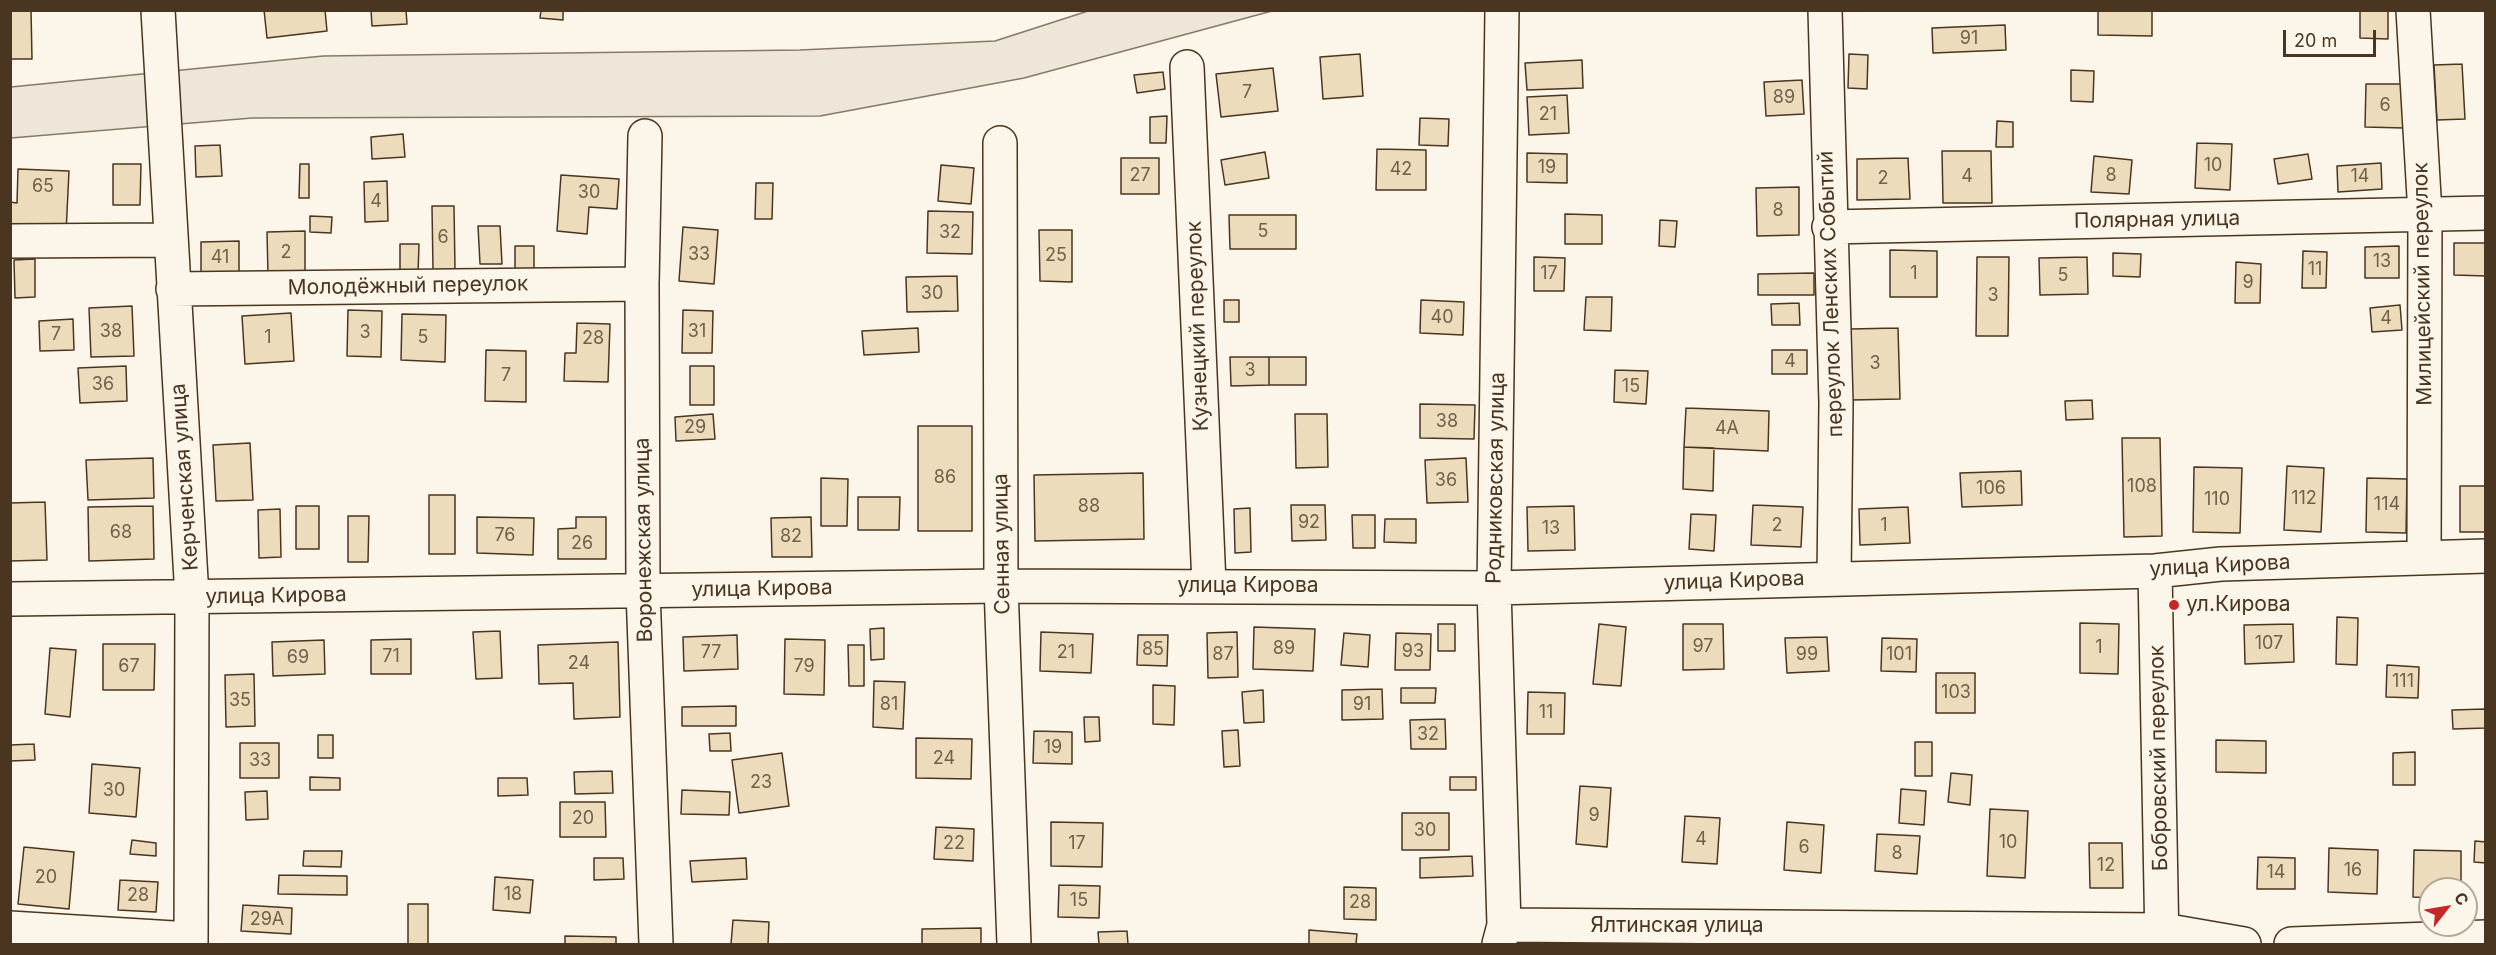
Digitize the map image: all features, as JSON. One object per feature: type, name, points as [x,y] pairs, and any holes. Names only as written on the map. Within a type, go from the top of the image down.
[{"type":"street","name":"Керченская улица","points":[[158,10],[192,597],[190,942]]},
{"type":"street","name":"Родниковская улица","points":[[1502,10],[1494,588],[1502,935]]},
{"type":"street","name":"переулок Ленских Событий","points":[[1825,10],[1829,227],[1836,403],[1834,578]]},
{"type":"street","name":"Милицейский переулок","points":[[2413,10],[2425,214],[2424,558]]},
{"type":"street","name":"Кузнецкий переулок","points":[[1187,67],[1209,585]]},
{"type":"street","name":"Воронежская улица","points":[[645,136],[642,284],[643,591],[656,945]]},
{"type":"street","name":"Сенная улица","points":[[1000,143],[1001,586],[1014,945]]},
{"type":"street","name":"Полярная улица","points":[[1829,227],[2486,213]]},
{"type":"street","points":[[10,241],[171,240]]},
{"type":"street","name":"Молодёжный переулок","points":[[173,290],[642,284]]},
{"type":"street","name":"улица Кирова","points":[[10,599],[1001,586],[1209,585],[1494,588],[2155,571],[2221,564],[2486,556]]},
{"type":"street","name":"Бобровский переулок","points":[[2155,571],[2163,937]]},
{"type":"street","points":[[10,928],[190,942]]},
{"type":"street","name":"Ялтинская улица","points":[[1502,935],[2163,937],[2244,945]]},
{"type":"street","points":[[2291,945],[2486,937]]},
{"type":"shaded area","points":[[1088,11],[1272,11],[1024,78],[820,116],[252,118],[11,138],[11,87],[323,56],[800,50],[995,41]]},
{"type":"building","points":[[10,10],[31,10],[32,59],[10,59]]},
{"type":"building","points":[[264,10],[325,10],[327,31],[267,38]]},
{"type":"building","points":[[371,10],[406,10],[407,24],[372,26]]},
{"type":"building","points":[[541,10],[563,10],[563,20],[540,18]]},
{"type":"building","points":[[2098,10],[2152,10],[2152,36],[2098,35]]},
{"type":"building","points":[[2360,10],[2388,10],[2388,39],[2360,38]]},
{"type":"building","points":[[2005,25],[2006,50],[1933,53],[1932,28]]},
{"type":"building","points":[[1360,54],[1363,96],[1323,99],[1320,57]]},
{"type":"building","points":[[1849,54],[1868,55],[1867,89],[1848,88]]},
{"type":"building","points":[[1582,60],[1583,88],[1527,90],[1525,63]]},
{"type":"building","points":[[2462,64],[2465,119],[2437,120],[2434,65]]},
{"type":"building","points":[[1273,68],[1278,111],[1221,117],[1216,74]]},
{"type":"building","points":[[2071,70],[2094,71],[2093,102],[2071,101]]},
{"type":"building","points":[[1163,72],[1165,89],[1137,93],[1134,75]]},
{"type":"building","points":[[1802,80],[1804,114],[1766,116],[1764,82]]},
{"type":"building","points":[[2366,84],[2405,84],[2404,128],[2365,127]]},
{"type":"building","points":[[1567,95],[1569,133],[1529,135],[1527,97]]},
{"type":"building","points":[[1167,116],[1166,143],[1150,143],[1150,117]]},
{"type":"building","points":[[1420,118],[1449,119],[1448,146],[1419,145]]},
{"type":"building","points":[[1997,121],[2013,122],[2013,147],[1996,147]]},
{"type":"building","points":[[403,134],[405,157],[372,159],[371,137]]},
{"type":"building","points":[[2197,143],[2232,144],[2230,190],[2195,188]]},
{"type":"building","points":[[220,145],[222,176],[196,177],[195,146]]},
{"type":"building","points":[[1377,149],[1426,150],[1426,190],[1376,190]]},
{"type":"building","points":[[1942,151],[1991,151],[1992,203],[1943,203]]},
{"type":"building","points":[[1265,152],[1269,178],[1225,185],[1221,160]]},
{"type":"building","points":[[1527,153],[1567,154],[1567,183],[1527,182]]},
{"type":"building","points":[[2308,154],[2312,179],[2278,184],[2274,159]]},
{"type":"building","points":[[2094,156],[2132,160],[2129,194],[2091,192]]},
{"type":"building","points":[[1121,158],[1159,158],[1159,194],[1121,194]]},
{"type":"building","points":[[1908,158],[1910,199],[1857,200],[1857,159]]},
{"type":"building","points":[[2381,163],[2382,189],[2338,192],[2337,166]]},
{"type":"building","points":[[113,164],[141,164],[140,205],[113,205]]},
{"type":"building","points":[[300,164],[309,164],[309,198],[299,198]]},
{"type":"building","points":[[941,165],[974,168],[971,204],[938,201]]},
{"type":"building","points":[[18,169],[69,171],[66,233],[10,230],[10,202],[17,203]]},
{"type":"building","points":[[561,175],[619,179],[617,209],[589,207],[587,234],[557,231]]},
{"type":"building","points":[[387,181],[388,221],[365,222],[364,182]]},
{"type":"building","points":[[756,183],[773,183],[772,219],[755,219]]},
{"type":"building","points":[[1799,187],[1799,235],[1757,236],[1756,188]]},
{"type":"building","points":[[432,206],[454,206],[455,270],[433,270]]},
{"type":"building","points":[[928,211],[973,212],[972,254],[927,253]]},
{"type":"building","points":[[1565,214],[1602,215],[1602,244],[1565,244]]},
{"type":"building","points":[[1229,215],[1296,215],[1296,249],[1230,249]]},
{"type":"building","points":[[310,216],[332,217],[331,233],[310,232]]},
{"type":"building","points":[[1660,220],[1677,221],[1675,247],[1659,246]]},
{"type":"building","points":[[478,226],[500,226],[502,264],[480,264]]},
{"type":"building","points":[[683,227],[718,230],[714,284],[679,281]]},
{"type":"building","points":[[1039,230],[1072,230],[1072,282],[1040,281]]},
{"type":"building","points":[[305,231],[305,274],[268,275],[267,232]]},
{"type":"building","points":[[239,241],[239,274],[201,274],[201,242]]},
{"type":"building","points":[[2454,243],[2486,243],[2486,276],[2454,275]]},
{"type":"building","points":[[400,244],[419,244],[418,274],[400,273]]},
{"type":"building","points":[[515,246],[534,246],[534,272],[515,272]]},
{"type":"building","points":[[2399,246],[2399,278],[2365,278],[2365,247]]},
{"type":"building","points":[[1890,250],[1937,251],[1937,297],[1890,297]]},
{"type":"building","points":[[2303,251],[2327,252],[2326,288],[2302,288]]},
{"type":"building","points":[[2113,253],[2141,254],[2140,277],[2113,276]]},
{"type":"building","points":[[1534,257],[1565,258],[1564,291],[1534,291]]},
{"type":"building","points":[[1977,257],[2009,257],[2008,336],[1976,336]]},
{"type":"building","points":[[2087,257],[2088,294],[2040,295],[2039,258]]},
{"type":"building","points":[[35,259],[35,297],[15,298],[14,260]]},
{"type":"building","points":[[2236,262],[2261,264],[2260,303],[2235,303]]},
{"type":"building","points":[[1814,273],[1814,295],[1758,295],[1758,274]]},
{"type":"building","points":[[957,276],[958,311],[907,312],[906,277]]},
{"type":"building","points":[[1586,297],[1612,297],[1611,331],[1584,330]]},
{"type":"building","points":[[1224,300],[1239,300],[1239,322],[1224,322]]},
{"type":"building","points":[[1421,300],[1464,302],[1463,335],[1420,333]]},
{"type":"building","points":[[1799,303],[1800,325],[1772,325],[1771,304]]},
{"type":"building","points":[[2400,305],[2402,330],[2372,332],[2370,308]]},
{"type":"building","points":[[132,306],[134,356],[91,357],[89,308]]},
{"type":"building","points":[[348,310],[382,311],[381,357],[347,356]]},
{"type":"building","points":[[683,310],[713,311],[712,353],[682,353]]},
{"type":"building","points":[[291,313],[294,361],[245,364],[242,316]]},
{"type":"building","points":[[402,314],[446,315],[445,362],[401,360]]},
{"type":"building","points":[[73,319],[74,350],[40,351],[39,321]]},
{"type":"building","points":[[577,323],[610,324],[608,382],[564,381],[565,353],[576,353]]},
{"type":"building","points":[[918,328],[919,352],[864,355],[862,331]]},
{"type":"building","points":[[1898,328],[1900,399],[1851,400],[1850,329]]},
{"type":"building","points":[[486,350],[526,351],[526,402],[485,401]]},
{"type":"building","points":[[1772,350],[1807,350],[1807,374],[1772,374]]},
{"type":"building","points":[[1230,357],[1269,357],[1269,385],[1231,386]]},
{"type":"building","points":[[1269,357],[1306,357],[1306,385],[1269,385]]},
{"type":"building","points":[[126,366],[127,401],[80,403],[78,368]]},
{"type":"building","points":[[690,366],[714,366],[714,405],[690,405]]},
{"type":"building","points":[[1615,370],[1648,371],[1646,404],[1614,402]]},
{"type":"building","points":[[2092,400],[2093,419],[2066,420],[2065,401]]},
{"type":"building","points":[[1420,404],[1475,405],[1474,439],[1420,438]]},
{"type":"building","points":[[1686,408],[1769,411],[1768,451],[1684,447]]},
{"type":"building","points":[[713,414],[715,439],[676,441],[675,417]]},
{"type":"building","points":[[1295,414],[1327,414],[1328,467],[1296,468]]},
{"type":"building","points":[[918,426],[972,426],[972,531],[918,531]]},
{"type":"building","points":[[2122,438],[2160,438],[2162,536],[2124,537]]},
{"type":"building","points":[[250,443],[253,500],[216,501],[213,445]]},
{"type":"building","points":[[1684,447],[1714,448],[1713,491],[1683,489]]},
{"type":"building","points":[[153,458],[154,498],[88,500],[86,460]]},
{"type":"building","points":[[1466,458],[1468,502],[1427,503],[1425,460]]},
{"type":"building","points":[[2287,466],[2324,468],[2321,532],[2284,530]]},
{"type":"building","points":[[2194,467],[2242,468],[2240,533],[2193,532]]},
{"type":"building","points":[[2021,471],[2022,505],[1962,507],[1960,473]]},
{"type":"building","points":[[1143,473],[1144,539],[1035,541],[1034,475]]},
{"type":"building","points":[[821,478],[848,479],[847,526],[821,526]]},
{"type":"building","points":[[2367,478],[2407,479],[2406,533],[2366,532]]},
{"type":"building","points":[[2460,486],[2486,486],[2486,532],[2460,532]]},
{"type":"building","points":[[429,495],[455,495],[455,554],[429,554]]},
{"type":"building","points":[[858,497],[900,497],[899,530],[858,530]]},
{"type":"building","points":[[45,502],[47,560],[10,561],[10,503]]},
{"type":"building","points":[[1291,505],[1325,505],[1326,540],[1292,541]]},
{"type":"building","points":[[1753,505],[1803,507],[1801,547],[1751,545]]},
{"type":"building","points":[[153,506],[154,559],[89,561],[88,507]]},
{"type":"building","points":[[296,506],[319,506],[319,549],[296,549]]},
{"type":"building","points":[[1574,506],[1575,550],[1528,551],[1527,507]]},
{"type":"building","points":[[1908,507],[1910,543],[1860,545],[1859,509]]},
{"type":"building","points":[[1250,508],[1251,552],[1235,553],[1234,509]]},
{"type":"building","points":[[280,509],[281,557],[259,558],[258,510]]},
{"type":"building","points":[[1691,514],[1716,515],[1714,551],[1689,549]]},
{"type":"building","points":[[1352,515],[1375,515],[1375,548],[1353,548]]},
{"type":"building","points":[[348,516],[369,516],[368,562],[348,562]]},
{"type":"building","points":[[477,517],[534,518],[533,555],[477,553]]},
{"type":"building","points":[[576,517],[606,517],[606,559],[558,559],[558,529],[576,528]]},
{"type":"building","points":[[811,517],[812,557],[772,557],[771,518]]},
{"type":"building","points":[[1385,519],[1416,519],[1416,543],[1384,542]]},
{"type":"building","points":[[2337,617],[2358,618],[2357,665],[2336,664]]},
{"type":"building","points":[[2080,623],[2119,624],[2118,674],[2080,673]]},
{"type":"building","points":[[1438,624],[1455,624],[1455,651],[1438,651]]},
{"type":"building","points":[[1599,624],[1626,627],[1621,686],[1593,684]]},
{"type":"building","points":[[1683,624],[1723,624],[1724,669],[1683,670]]},
{"type":"building","points":[[2293,624],[2294,662],[2245,664],[2244,625]]},
{"type":"building","points":[[1254,627],[1315,629],[1313,671],[1253,669]]},
{"type":"building","points":[[884,628],[884,659],[871,660],[870,629]]},
{"type":"building","points":[[500,631],[502,678],[476,679],[473,632]]},
{"type":"building","points":[[1041,632],[1093,634],[1091,673],[1040,671]]},
{"type":"building","points":[[1237,632],[1238,677],[1208,678],[1207,633]]},
{"type":"building","points":[[1344,633],[1370,635],[1368,667],[1341,665]]},
{"type":"building","points":[[1396,633],[1431,634],[1430,670],[1395,670]]},
{"type":"building","points":[[737,635],[738,669],[684,671],[683,637]]},
{"type":"building","points":[[1138,635],[1168,635],[1167,666],[1137,665]]},
{"type":"building","points":[[1827,637],[1829,671],[1787,673],[1785,638]]},
{"type":"building","points":[[1882,638],[1917,639],[1916,672],[1881,671]]},
{"type":"building","points":[[411,639],[411,674],[371,674],[371,640]]},
{"type":"building","points":[[785,639],[825,640],[824,695],[784,694]]},
{"type":"building","points":[[324,640],[325,674],[273,676],[272,642]]},
{"type":"building","points":[[618,642],[620,717],[574,719],[573,683],[539,684],[538,645]]},
{"type":"building","points":[[103,644],[155,644],[154,690],[103,690]]},
{"type":"building","points":[[848,645],[864,645],[864,686],[849,686]]},
{"type":"building","points":[[50,648],[76,650],[70,717],[45,714]]},
{"type":"building","points":[[2387,665],[2419,667],[2418,698],[2386,697]]},
{"type":"building","points":[[1936,673],[1975,673],[1975,713],[1936,713]]},
{"type":"building","points":[[254,674],[255,726],[226,727],[225,675]]},
{"type":"building","points":[[874,681],[905,682],[903,729],[873,727]]},
{"type":"building","points":[[1153,685],[1175,686],[1174,725],[1153,724]]},
{"type":"building","points":[[1401,688],[1436,688],[1435,703],[1401,703]]},
{"type":"building","points":[[1382,689],[1383,719],[1342,720],[1342,690]]},
{"type":"building","points":[[1263,690],[1264,722],[1244,723],[1242,692]]},
{"type":"building","points":[[1528,692],[1565,693],[1564,734],[1527,734]]},
{"type":"building","points":[[736,706],[736,726],[682,726],[682,707]]},
{"type":"building","points":[[2486,709],[2486,728],[2453,729],[2452,710]]},
{"type":"building","points":[[1084,717],[1099,717],[1100,741],[1085,742]]},
{"type":"building","points":[[1445,719],[1446,749],[1411,749],[1410,720]]},
{"type":"building","points":[[1238,730],[1240,766],[1224,767],[1222,731]]},
{"type":"building","points":[[1034,731],[1072,732],[1072,764],[1033,763]]},
{"type":"building","points":[[730,733],[731,751],[710,751],[709,734]]},
{"type":"building","points":[[318,735],[333,735],[333,758],[318,758]]},
{"type":"building","points":[[916,738],[972,739],[971,779],[916,778]]},
{"type":"building","points":[[2216,740],[2266,741],[2266,773],[2216,772]]},
{"type":"building","points":[[1915,742],[1932,742],[1932,776],[1915,776]]},
{"type":"building","points":[[240,743],[279,743],[279,778],[240,778]]},
{"type":"building","points":[[34,744],[35,760],[10,761],[10,745]]},
{"type":"building","points":[[2415,752],[2415,785],[2393,785],[2393,753]]},
{"type":"building","points":[[782,753],[789,806],[739,813],[732,760]]},
{"type":"building","points":[[92,764],[140,768],[136,817],[89,813]]},
{"type":"building","points":[[612,771],[613,793],[575,794],[574,772]]},
{"type":"building","points":[[1951,773],[1972,775],[1970,805],[1948,802]]},
{"type":"building","points":[[310,777],[340,778],[340,790],[310,790]]},
{"type":"building","points":[[1450,777],[1476,777],[1476,790],[1450,790]]},
{"type":"building","points":[[498,778],[527,778],[528,795],[498,796]]},
{"type":"building","points":[[1580,786],[1611,788],[1607,847],[1576,844]]},
{"type":"building","points":[[1901,789],[1926,791],[1924,825],[1899,823]]},
{"type":"building","points":[[682,790],[730,792],[729,815],[681,814]]},
{"type":"building","points":[[267,791],[268,819],[246,820],[245,792]]},
{"type":"building","points":[[560,802],[605,802],[606,837],[560,837]]},
{"type":"building","points":[[1990,809],[2028,811],[2025,878],[1987,876]]},
{"type":"building","points":[[1402,813],[1449,813],[1449,850],[1402,850]]},
{"type":"building","points":[[1685,816],[1720,818],[1717,864],[1682,862]]},
{"type":"building","points":[[1051,822],[1103,823],[1102,867],[1051,866]]},
{"type":"building","points":[[1787,822],[1824,825],[1821,873],[1784,870]]},
{"type":"building","points":[[936,827],[974,829],[973,861],[934,859]]},
{"type":"building","points":[[1877,834],[1920,836],[1917,874],[1875,871]]},
{"type":"building","points":[[132,840],[156,843],[156,856],[130,854]]},
{"type":"building","points":[[2475,841],[2486,842],[2486,863],[2474,862]]},
{"type":"building","points":[[2089,843],[2122,843],[2123,888],[2090,888]]},
{"type":"building","points":[[24,847],[74,852],[69,909],[18,904]]},
{"type":"building","points":[[2329,848],[2378,850],[2377,894],[2328,892]]},
{"type":"building","points":[[2414,850],[2461,851],[2461,877],[2418,877],[2418,897],[2413,897]]},
{"type":"building","points":[[304,851],[342,851],[341,867],[303,866]]},
{"type":"building","points":[[1472,856],[1473,876],[1420,878],[1420,858]]},
{"type":"building","points":[[2258,857],[2295,858],[2295,889],[2257,889]]},
{"type":"building","points":[[594,858],[623,858],[624,879],[594,880]]},
{"type":"building","points":[[746,858],[747,879],[692,882],[690,861]]},
{"type":"building","points":[[279,875],[347,876],[347,895],[278,894]]},
{"type":"building","points":[[495,877],[533,880],[530,913],[493,910]]},
{"type":"building","points":[[120,880],[158,882],[156,912],[118,910]]},
{"type":"building","points":[[1059,885],[1100,886],[1099,918],[1058,917]]},
{"type":"building","points":[[1344,887],[1376,888],[1376,920],[1344,919]]},
{"type":"building","points":[[408,904],[428,904],[428,944],[408,944]]},
{"type":"building","points":[[243,905],[292,908],[291,934],[241,931]]},
{"type":"building","points":[[733,920],[769,922],[768,944],[731,944]]},
{"type":"building","points":[[981,928],[981,944],[922,944],[922,929]]},
{"type":"building","points":[[1309,930],[1357,934],[1356,944],[1309,944]]},
{"type":"building","points":[[1127,931],[1128,944],[1099,944],[1098,932]]},
{"type":"building","points":[[565,936],[616,937],[616,944],[565,944]]},
{"type":"place","name":"ул.Кирова","points":[[2174,605]]}]
